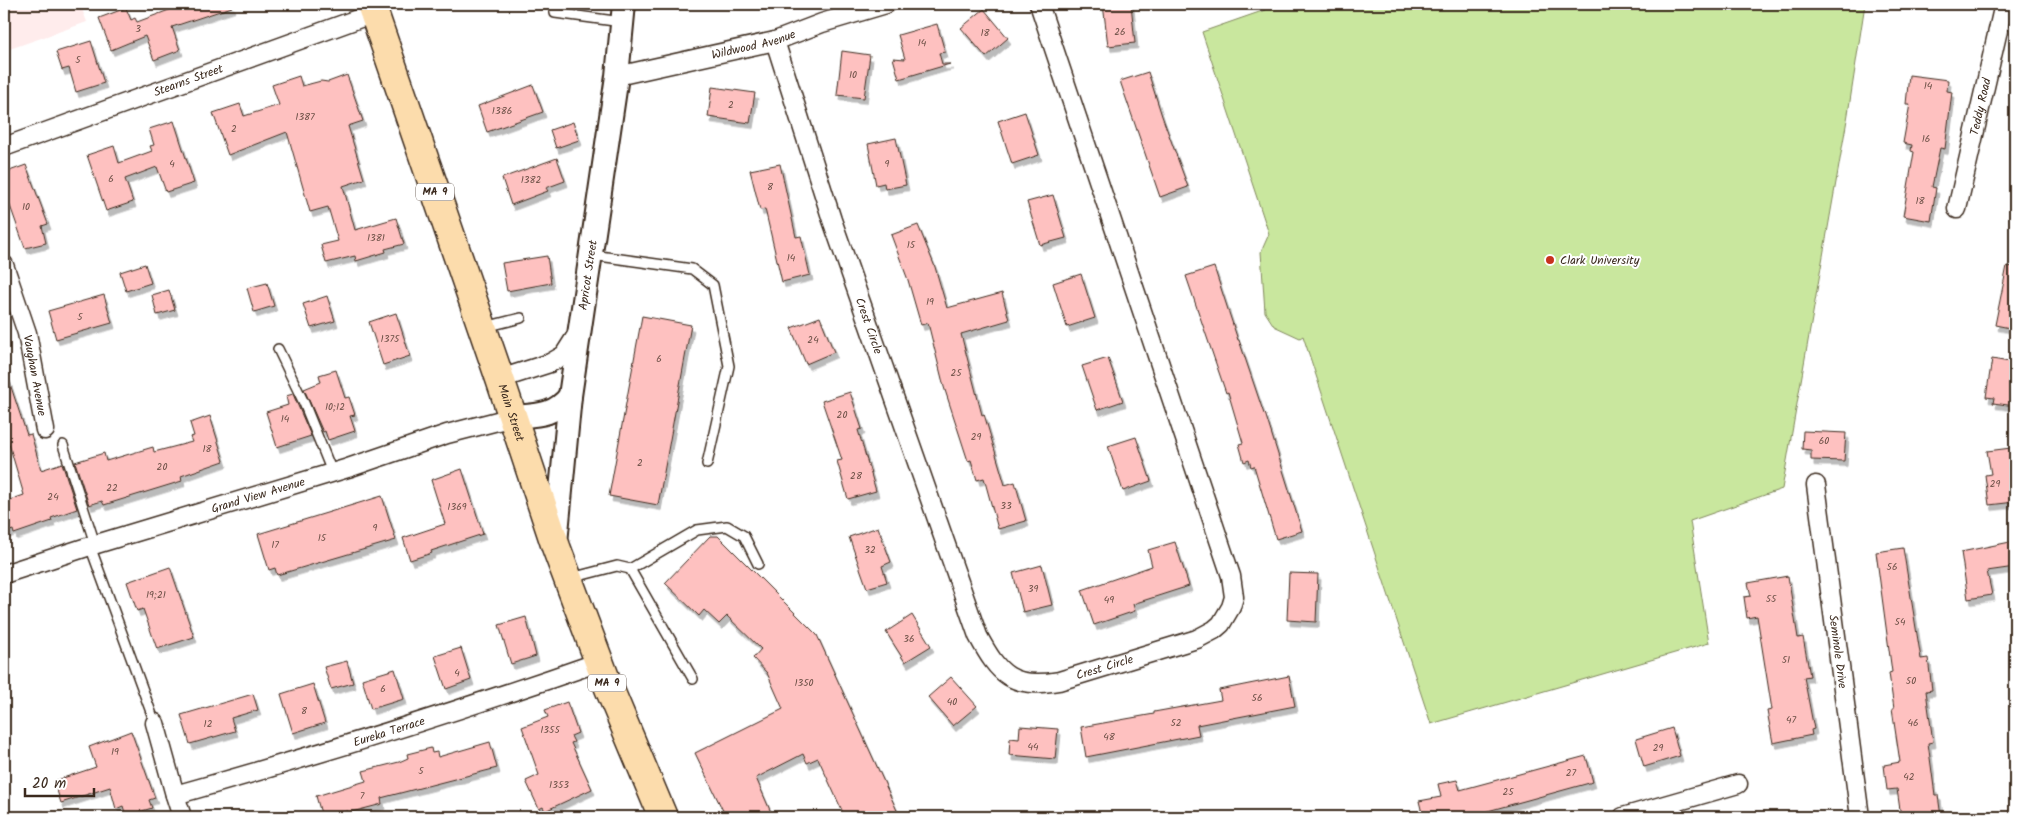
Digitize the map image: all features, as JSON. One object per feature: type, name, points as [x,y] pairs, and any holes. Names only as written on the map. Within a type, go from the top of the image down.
[{"type":"highway","name":"Main Street","points":[[373,8],[556,547],[635,753],[663,817]]},
{"type":"street","name":"Wildwood Avenue","points":[[618,76],[775,42],[822,23],[886,4]]},
{"type":"street","name":"Crest Circle","points":[[775,42],[832,220],[978,636],[990,659],[998,669],[1021,682],[1042,684],[1059,681],[1197,639],[1221,624],[1229,612],[1234,597],[1231,576],[1040,4]]},
{"type":"street","name":"Teddy Road","points":[[1957,209],[2004,4]]},
{"type":"street","name":"Stearns Street","points":[[4,147],[373,8]]},
{"type":"street","name":"Apricot Street","points":[[556,547],[570,396],[618,76],[623,13]]},
{"type":"street","name":"Vaughan Avenue","points":[[4,265],[27,333],[45,430]]},
{"type":"street","points":[[500,379],[550,363],[564,355],[581,328]]},
{"type":"street","points":[[513,417],[541,414],[560,408],[570,396]]},
{"type":"street","name":"Grand View Avenue","points":[[4,574],[92,545],[332,472],[447,434],[513,417]]},
{"type":"street","name":"Seminole Drive","points":[[1816,485],[1860,817]]},
{"type":"street","name":"Eureka Terrace","points":[[175,795],[296,761],[505,695],[599,662]]},
{"type":"street","points":[[154,723],[182,817]]},
{"type":"street","points":[[1623,817],[1738,784]]},
{"type":"lane","points":[[554,4],[556,13],[623,13]]},
{"type":"lane","points":[[592,255],[692,269],[713,285],[729,366],[706,464]]},
{"type":"lane","points":[[482,327],[521,318]]},
{"type":"lane","points":[[278,349],[304,403],[332,472]]},
{"type":"lane","points":[[63,445],[92,545],[154,723]]},
{"type":"lane","points":[[568,578],[617,566],[630,569],[696,530],[728,526],[744,536],[758,564]]},
{"type":"lane","points":[[630,569],[693,679]]},
{"type":"shaded area","points":[[4,4],[80,4],[87,22],[4,51]]},
{"type":"green space","name":"Clark University","points":[[1266,4],[1865,4],[1848,114],[1782,489],[1690,521],[1709,643],[1431,724],[1303,336],[1300,338],[1274,326],[1265,312],[1261,252],[1269,234],[1202,32],[1265,10]]},
{"type":"building","points":[[185,4],[231,4],[232,7],[172,27],[180,50],[154,60],[145,36],[111,50],[99,18],[126,8],[131,20],[135,18],[137,22]]},
{"type":"building","points":[[1103,4],[1131,4],[1135,43],[1108,46]]},
{"type":"building","points":[[984,9],[1008,38],[986,57],[961,28]]},
{"type":"building","points":[[937,24],[945,52],[939,53],[942,64],[950,64],[899,79],[893,58],[905,59],[898,35]]},
{"type":"building","points":[[91,41],[104,83],[76,92],[69,68],[62,70],[56,52]]},
{"type":"building","points":[[842,51],[870,55],[864,98],[837,95]]},
{"type":"building","points":[[1148,72],[1188,187],[1160,197],[1120,81]]},
{"type":"building","points":[[347,75],[363,121],[348,126],[364,179],[343,186],[355,230],[396,218],[404,244],[385,249],[386,252],[356,261],[355,256],[326,263],[321,245],[338,241],[328,207],[310,212],[287,132],[228,155],[213,113],[240,104],[244,116],[279,105],[272,85],[299,76],[302,86],[321,81],[328,82]]},
{"type":"building","points":[[1909,75],[1948,80],[1947,91],[1952,92],[1945,149],[1940,148],[1932,187],[1936,188],[1931,221],[1903,216],[1914,152],[1911,151],[1912,145],[1903,143],[1910,104],[1906,104]]},
{"type":"building","points":[[533,85],[543,112],[487,132],[478,106]]},
{"type":"building","points":[[712,87],[755,93],[750,123],[708,117]]},
{"type":"building","points":[[1025,112],[1039,155],[1012,164],[998,121]]},
{"type":"building","points":[[174,121],[194,183],[166,192],[157,167],[125,179],[133,202],[106,211],[87,155],[114,146],[119,163],[152,151],[150,146],[154,145],[149,129]]},
{"type":"building","points":[[573,122],[579,140],[556,148],[550,130]]},
{"type":"building","points":[[896,138],[906,185],[885,189],[884,183],[876,185],[868,144]]},
{"type":"building","points":[[557,158],[565,181],[546,188],[548,191],[511,205],[502,178]]},
{"type":"building","points":[[780,164],[796,237],[801,236],[810,275],[782,282],[765,209],[760,210],[750,170]]},
{"type":"building","points":[[26,165],[48,224],[42,226],[46,243],[25,248],[4,189],[4,173]]},
{"type":"building","points":[[1053,195],[1066,238],[1040,245],[1027,202]]},
{"type":"building","points":[[918,225],[935,267],[947,308],[1002,293],[1009,320],[961,334],[982,415],[984,414],[1005,485],[1015,482],[1026,521],[998,529],[984,478],[977,480],[971,460],[968,461],[944,387],[928,323],[921,325],[908,280],[891,235]]},
{"type":"building","points":[[547,256],[551,283],[507,291],[502,263]]},
{"type":"building","points":[[145,264],[151,283],[126,291],[120,272]]},
{"type":"building","points":[[2007,266],[2015,267],[2015,329],[1995,325]]},
{"type":"building","points":[[1214,267],[1265,413],[1302,531],[1276,539],[1254,466],[1251,467],[1249,460],[1244,462],[1239,444],[1243,443],[1228,392],[1226,393],[1186,276]]},
{"type":"building","points":[[1081,274],[1095,318],[1067,327],[1053,283]]},
{"type":"building","points":[[267,283],[274,306],[254,312],[247,288]]},
{"type":"building","points":[[169,290],[175,310],[157,315],[152,295]]},
{"type":"building","points":[[104,295],[112,323],[56,339],[48,311]]},
{"type":"building","points":[[327,296],[335,321],[311,328],[303,304]]},
{"type":"building","points":[[396,313],[410,356],[383,365],[369,322]]},
{"type":"building","points":[[642,316],[691,325],[658,505],[609,496]]},
{"type":"building","points":[[820,317],[834,352],[806,364],[791,328]]},
{"type":"building","points":[[1108,358],[1123,401],[1097,410],[1082,366]]},
{"type":"building","points":[[1992,359],[2015,363],[2015,406],[1993,403],[1994,398],[1986,397]]},
{"type":"building","points":[[336,370],[345,398],[349,397],[355,415],[350,416],[355,431],[328,440],[304,389],[321,382],[319,375]]},
{"type":"building","points":[[7,375],[27,435],[31,434],[41,470],[62,463],[77,509],[51,518],[52,521],[14,534],[13,530],[4,533],[4,502],[24,495],[4,427],[4,376]]},
{"type":"building","points":[[850,392],[862,429],[858,430],[876,491],[848,499],[837,461],[842,460],[822,401]]},
{"type":"building","points":[[293,394],[311,436],[277,447],[266,412],[288,405],[286,396]]},
{"type":"building","points":[[210,416],[224,461],[181,476],[182,481],[104,505],[102,501],[89,505],[75,462],[104,453],[106,461],[153,447],[154,452],[192,442],[190,437],[194,436],[190,423]]},
{"type":"building","points":[[1803,431],[1846,433],[1844,461],[1811,460],[1811,450],[1802,449]]},
{"type":"building","points":[[1136,437],[1151,481],[1123,491],[1108,446]]},
{"type":"building","points":[[2011,448],[2015,472],[2015,502],[1989,505],[1985,475],[1991,474],[1987,451]]},
{"type":"building","points":[[462,469],[483,534],[410,560],[403,538],[445,524],[431,480]]},
{"type":"building","points":[[382,496],[396,540],[277,575],[275,568],[269,570],[258,534]]},
{"type":"building","points":[[878,527],[891,562],[882,566],[887,582],[867,588],[849,537]]},
{"type":"building","points":[[710,536],[718,536],[817,635],[900,817],[845,817],[818,758],[807,763],[803,754],[756,778],[773,817],[726,817],[695,753],[783,709],[767,673],[753,658],[761,649],[727,616],[719,624],[704,610],[699,616],[665,583]]},
{"type":"building","points":[[2015,541],[2015,567],[1987,571],[1992,595],[1968,599],[1961,552]]},
{"type":"building","points":[[1175,542],[1189,586],[1133,604],[1135,611],[1094,625],[1082,590],[1152,566],[1148,550]]},
{"type":"building","points":[[1903,548],[1921,659],[1928,658],[1932,690],[1926,691],[1933,742],[1928,743],[1935,795],[1938,795],[1941,817],[1901,817],[1897,789],[1887,790],[1884,765],[1900,762],[1892,709],[1894,709],[1889,673],[1892,672],[1876,552]]},
{"type":"building","points":[[1042,565],[1052,605],[1023,612],[1013,573]]},
{"type":"building","points":[[170,567],[194,637],[157,649],[143,609],[137,611],[127,582]]},
{"type":"building","points":[[1289,573],[1318,574],[1316,622],[1287,620]]},
{"type":"building","points":[[1788,576],[1798,638],[1803,637],[1810,676],[1804,677],[1814,729],[1811,730],[1812,735],[1773,743],[1767,711],[1772,710],[1757,616],[1747,618],[1744,597],[1751,596],[1748,583]]},
{"type":"building","points":[[912,615],[931,646],[905,662],[886,632]]},
{"type":"building","points":[[526,617],[536,656],[511,664],[499,625]]},
{"type":"building","points":[[461,648],[471,680],[446,689],[435,656]]},
{"type":"building","points":[[347,661],[353,683],[331,689],[324,667]]},
{"type":"building","points":[[395,669],[404,699],[371,709],[362,679]]},
{"type":"building","points":[[1289,676],[1295,706],[1197,725],[1199,735],[1086,757],[1081,727],[1221,700],[1219,690]]},
{"type":"building","points":[[951,677],[977,706],[953,726],[928,697]]},
{"type":"building","points":[[313,684],[325,723],[293,733],[281,694]]},
{"type":"building","points":[[253,694],[258,710],[231,718],[235,731],[190,744],[181,715]]},
{"type":"building","points":[[567,702],[578,733],[571,736],[574,742],[571,743],[592,789],[545,811],[543,807],[539,809],[526,781],[539,775],[522,727],[548,717],[545,710]]},
{"type":"building","points":[[1020,726],[1058,729],[1055,759],[1009,755],[1010,738],[1019,739]]},
{"type":"building","points":[[1672,728],[1680,756],[1644,767],[1636,739]]},
{"type":"building","points":[[131,731],[155,798],[149,800],[152,808],[126,816],[123,806],[116,809],[110,787],[61,803],[54,781],[96,767],[89,747]]},
{"type":"building","points":[[490,742],[497,768],[381,798],[382,804],[348,813],[348,811],[322,817],[316,796],[366,781],[363,771],[399,762],[408,758],[407,754],[431,748],[432,753],[437,752],[438,757]]},
{"type":"building","points":[[1586,756],[1593,782],[1466,817],[1423,817],[1419,801],[1441,797],[1438,784],[1457,780],[1460,790]]},
{"type":"place","name":"Clark University","points":[[1550,260]]}]
